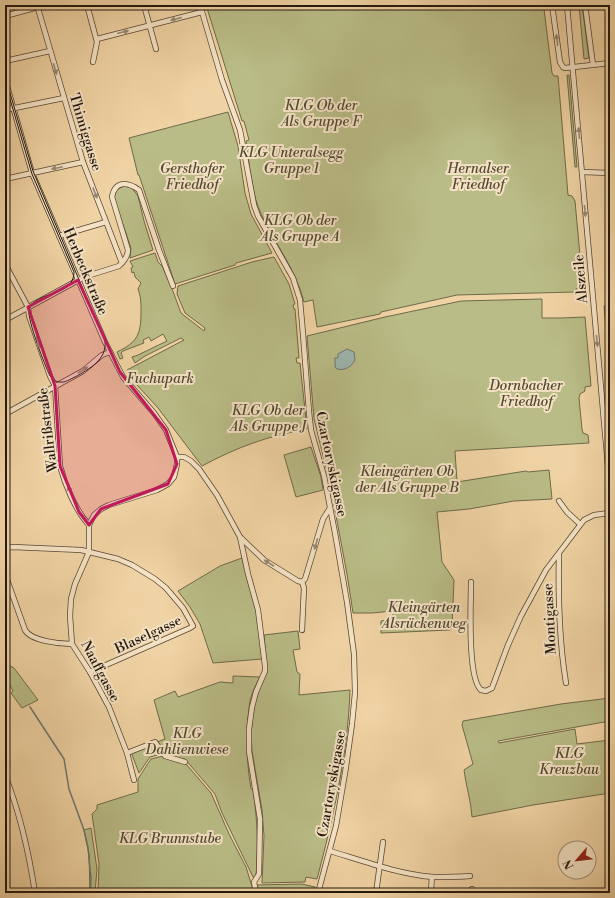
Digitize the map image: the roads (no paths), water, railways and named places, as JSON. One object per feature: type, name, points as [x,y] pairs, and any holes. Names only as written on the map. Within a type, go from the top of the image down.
[{"type":"street","points":[[87,5],[97,39],[93,62]]},
{"type":"street","points":[[144,5],[156,49]]},
{"type":"street","name":"Czartoryskigasse","points":[[200,5],[222,80],[240,130],[254,205],[258,216],[293,278],[300,300],[311,430],[324,476],[351,624],[355,679],[352,724],[346,767],[330,851],[318,893]]},
{"type":"street","points":[[552,5],[561,65],[565,68],[610,63]]},
{"type":"street","name":"Alszeile","points":[[567,5],[610,489]]},
{"type":"street","points":[[585,5],[593,65]]},
{"type":"street","points":[[5,16],[37,6]]},
{"type":"street","name":"Thimiggasse","points":[[37,6],[83,162],[122,263]]},
{"type":"street","points":[[97,39],[202,12]]},
{"type":"street","points":[[5,61],[50,51]]},
{"type":"street","name":"Herbeckstraße","points":[[5,79],[32,173],[110,352],[123,377],[154,413],[166,430],[177,457]]},
{"type":"street","points":[[5,110],[64,98]]},
{"type":"street","points":[[5,179],[83,162]]},
{"type":"street","points":[[582,172],[610,173]]},
{"type":"street","points":[[5,320],[78,280],[119,266],[122,263],[127,256],[128,250],[112,197],[116,189],[123,184],[131,184],[139,190],[173,286]]},
{"type":"street","points":[[59,236],[106,222]]},
{"type":"street","name":"Wallrißstraße","points":[[5,264],[28,307],[29,316],[50,376],[55,386],[60,466],[63,477],[79,512],[89,525]]},
{"type":"street","points":[[5,414],[83,371],[104,354],[110,352]]},
{"type":"street","points":[[89,525],[94,515],[101,509],[109,505],[157,490],[168,484],[174,477],[177,457],[184,457],[191,461],[199,470],[217,495],[240,537],[258,610],[265,666],[265,672],[256,692],[252,707],[249,729],[249,751],[260,819],[259,874],[254,882],[256,893]]},
{"type":"street","points":[[559,501],[567,512],[580,524]]},
{"type":"street","points":[[302,582],[305,579],[323,519],[330,508]]},
{"type":"street","points":[[471,582],[471,632],[475,679],[479,689],[486,691],[492,688],[508,645],[532,594],[546,570],[584,520],[591,516],[610,513]]},
{"type":"street","name":"Naaffgasse","points":[[89,525],[89,552],[75,584],[71,600],[70,616],[72,644],[90,672],[109,707],[127,752],[134,780]]},
{"type":"street","points":[[240,537],[264,560],[302,582]]},
{"type":"street","points":[[5,548],[73,549],[89,552]]},
{"type":"street","name":"Blaselgasse","points":[[89,552],[118,559],[132,565],[155,579],[175,598],[193,626],[186,631],[90,672]]},
{"type":"street","name":"Montigasse","points":[[559,554],[559,618],[566,683]]},
{"type":"street","points":[[5,574],[25,630],[28,634],[53,642],[72,644]]},
{"type":"street","points":[[302,582],[304,588],[302,630]]},
{"type":"street","points":[[127,752],[155,742],[166,756],[186,762]]},
{"type":"street","points":[[5,775],[27,845],[35,893]]},
{"type":"street","points":[[376,893],[383,842]]},
{"type":"street","points":[[330,851],[379,866],[432,877],[470,876]]},
{"type":"street","points":[[432,877],[432,893]]},
{"type":"water","points":[[347,349],[354,352],[355,360],[348,368],[337,369],[335,367],[335,358],[338,358],[338,354]]},
{"type":"waterway","points":[[30,707],[64,759],[69,789],[84,830],[88,848],[91,879],[90,893]]},
{"type":"tram line","points":[[5,76],[33,171],[105,341],[105,348],[100,359],[91,367],[64,382],[54,380],[50,376],[33,332],[29,310],[39,299],[68,286],[72,280],[74,272],[32,174],[5,82]]},
{"type":"park label","name":"KLG Ob der Als Gruppe F","points":[[321,114]]},
{"type":"park label","name":"KLG Unteralsegg Gruppe 1","points":[[291,160]]},
{"type":"park label","name":"Gersthofer Friedhof","points":[[192,176]]},
{"type":"park label","name":"Hernalser Friedhof","points":[[478,176]]},
{"type":"park label","name":"KLG Ob der Als Gruppe A","points":[[300,228]]},
{"type":"park label","name":"Fuchupark","points":[[160,378]]},
{"type":"park label","name":"Dornbacher Friedhof","points":[[526,394]]},
{"type":"park label","name":"KLG Ob der Als Gruppe J","points":[[268,418]]},
{"type":"park label","name":"Kleingärten Ob der Als Gruppe B","points":[[407,480]]},
{"type":"park label","name":"Kleingärten Alsrückenweg","points":[[424,616]]},
{"type":"park label","name":"KLG Dahlienwiese","points":[[187,742]]},
{"type":"park label","name":"KLG Kreuzbau","points":[[569,762]]},
{"type":"park label","name":"KLG Brunnstube","points":[[170,838]]}]
